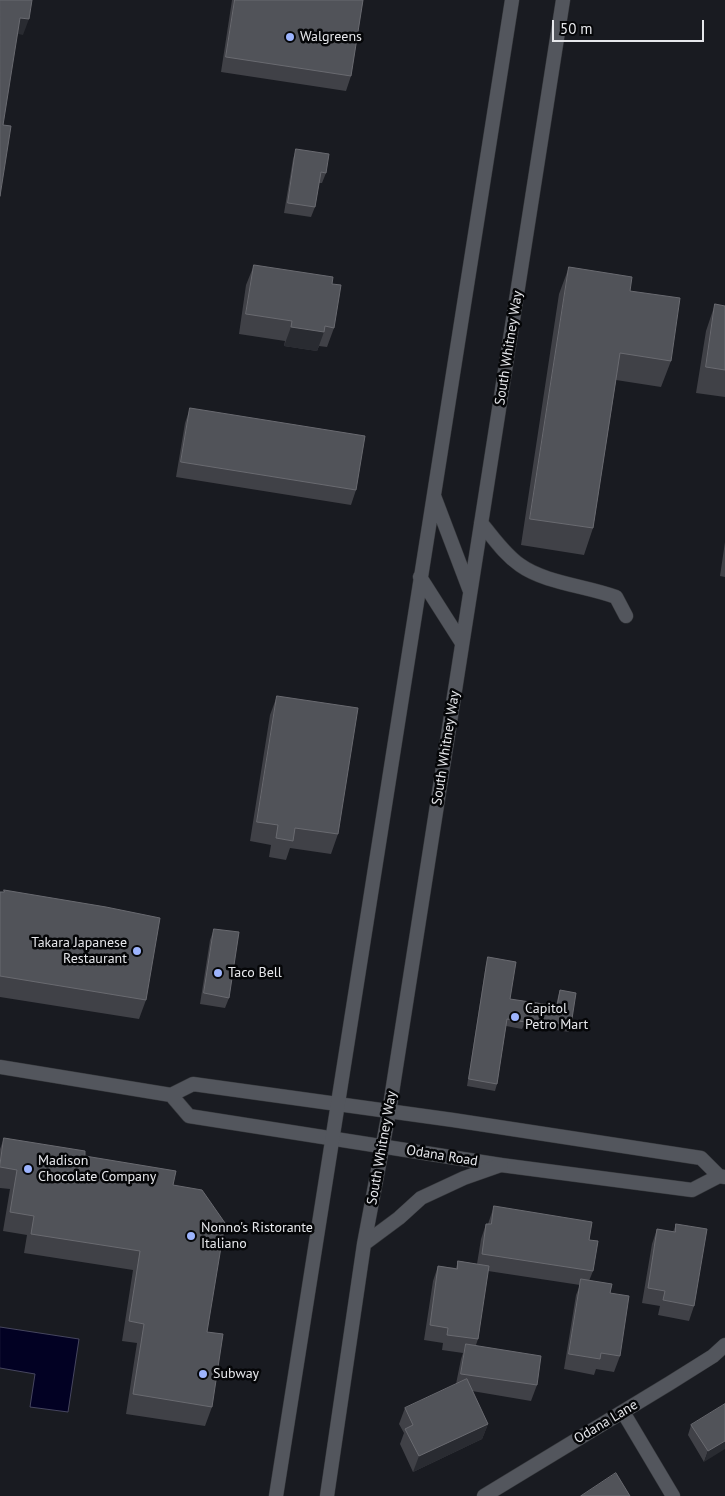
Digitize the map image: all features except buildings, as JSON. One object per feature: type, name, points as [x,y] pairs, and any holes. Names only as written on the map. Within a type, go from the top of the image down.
[{"type":"main road","points":[[276,1496],[512,0]]},
{"type":"main road","name":"South Whitney Way","points":[[327,1496],[364,1244],[389,1112],[564,0]]},
{"type":"main road","points":[[433,496],[470,591]]},
{"type":"main road","points":[[481,523],[509,557],[522,566],[539,575],[594,589],[616,597],[626,616]]},
{"type":"main road","points":[[420,577],[462,643]]},
{"type":"main road","points":[[0,1067],[170,1095]]},
{"type":"main road","name":"Odana Road","points":[[193,1084],[338,1104],[701,1158],[722,1176],[692,1190],[501,1165],[189,1116],[170,1095],[193,1084]]},
{"type":"main road","points":[[364,1244],[400,1218],[421,1198],[464,1178],[501,1165]]},
{"type":"main road","name":"Odana Lane","points":[[484,1496],[713,1356],[725,1345]]},
{"type":"main road","points":[[623,1412],[673,1496]]},
{"type":"water","points":[[0,1327],[79,1339],[68,1412],[30,1407],[35,1374],[0,1368]]},
{"type":"place","name":"Walgreens","points":[[290,37]]},
{"type":"place","name":"Takara Japanese Restaurant","points":[[137,951]]},
{"type":"place","name":"Taco Bell","points":[[218,973]]},
{"type":"place","name":"Capitol Petro Mart","points":[[515,1017]]},
{"type":"place","name":"Madison Chocolate Company","points":[[28,1169]]},
{"type":"place","name":"Nonno's Ristorante Italiano","points":[[191,1236]]},
{"type":"place","name":"Subway","points":[[203,1374]]}]
